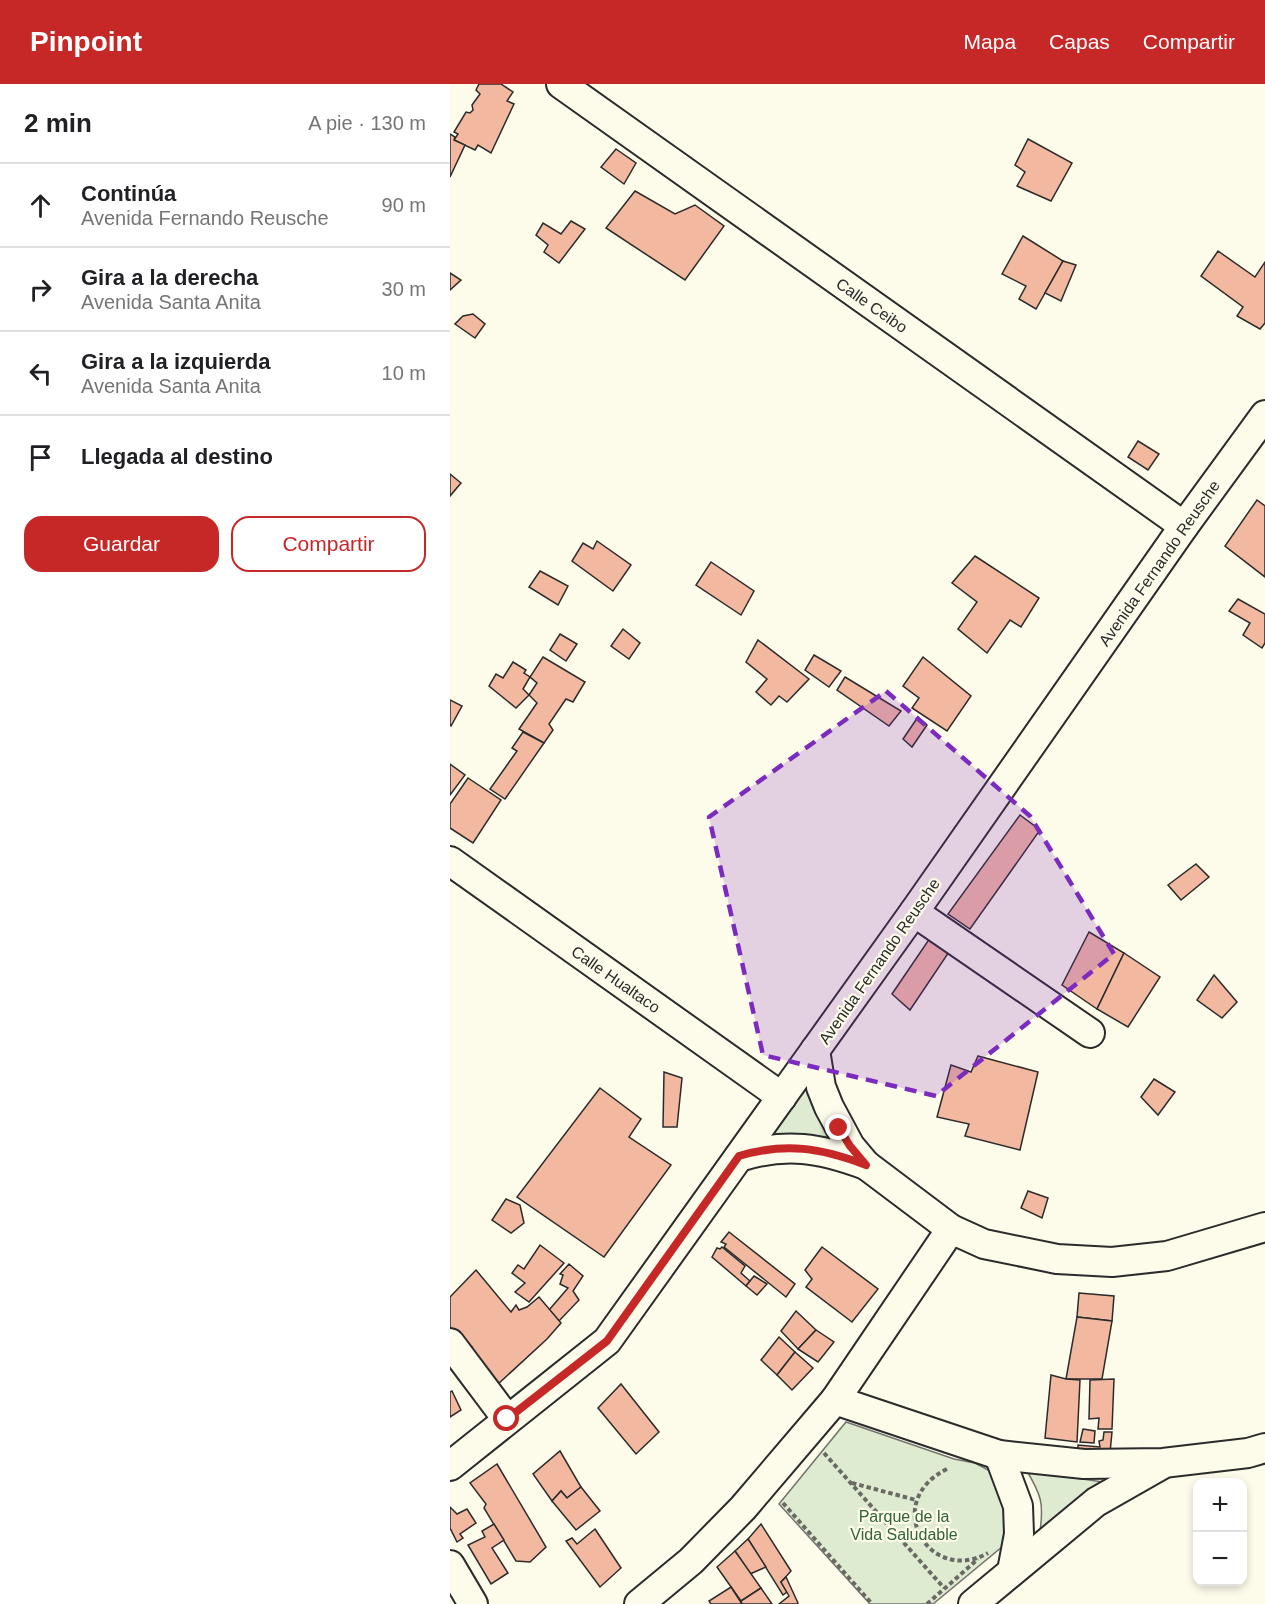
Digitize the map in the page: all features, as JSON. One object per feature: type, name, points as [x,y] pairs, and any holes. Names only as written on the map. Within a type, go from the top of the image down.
[{"type":"street","name":"Calle Ceibo","points":[[561,84],[1184,526]]},
{"type":"street","name":"Avenida Fernando Reusche","points":[[450,1466],[607,1341],[1265,415]]},
{"type":"street","name":"Calle Hualtaco","points":[[450,861],[782,1097]]},
{"type":"street","points":[[914,912],[1090,1033]]},
{"type":"street","points":[[815,1050],[821,1087],[829,1107],[850,1146],[866,1165],[951,1229],[984,1244],[1057,1259],[1112,1262],[1167,1256],[1265,1227]]},
{"type":"street","points":[[739,1156],[777,1147],[799,1148],[846,1157],[866,1165]]},
{"type":"street","points":[[639,1604],[690,1561],[743,1508],[835,1400],[951,1229]]},
{"type":"street","points":[[450,1343],[507,1419]]},
{"type":"street","points":[[835,1400],[999,1455],[1084,1464],[1163,1464],[1248,1453],[1265,1448]]},
{"type":"street","points":[[999,1455],[1018,1506],[1019,1534],[1012,1571]]},
{"type":"street","points":[[973,1604],[1096,1502],[1163,1464]]},
{"type":"street","points":[[450,1565],[472,1604]]},
{"type":"path","points":[[822,1450],[944,1588]]},
{"type":"path","points":[[955,1467],[934,1475],[923,1486],[916,1500],[914,1514],[917,1529],[924,1543],[935,1553],[949,1559],[963,1561],[978,1558]]},
{"type":"path","points":[[765,1482],[872,1604]]},
{"type":"path","points":[[851,1483],[916,1500]]},
{"type":"path","points":[[927,1604],[978,1558],[991,1551]]},
{"type":"highlighted area","points":[[886,691],[1030,816],[1114,954],[936,1096],[763,1055],[709,817]]},
{"type":"green space","points":[[806,1080],[837,1140],[765,1135]]},
{"type":"green space","name":"Parque de la Vida Saludable","points":[[846,1422],[954,1459],[975,1463],[990,1471],[1012,1523],[1003,1546],[933,1604],[870,1604],[779,1504]]},
{"type":"green space","points":[[1027,1471],[1103,1482],[1040,1531],[1042,1513],[1040,1500]]},
{"type":"building","points":[[479,84],[501,84],[513,92],[507,101],[514,104],[491,153],[478,145],[475,150],[454,140],[458,134],[454,132],[466,112],[470,113],[473,110],[472,105],[480,94],[476,90]]},
{"type":"building","points":[[450,134],[455,137],[454,140],[465,145],[450,177]]},
{"type":"building","points":[[1028,139],[1072,163],[1051,201],[1017,186],[1025,172],[1015,165]]},
{"type":"building","points":[[616,149],[636,163],[624,184],[601,167]]},
{"type":"building","points":[[635,191],[675,214],[695,205],[724,226],[685,280],[606,228]]},
{"type":"building","points":[[571,221],[585,229],[559,263],[544,252],[548,245],[536,235],[543,223],[561,234]]},
{"type":"building","points":[[1023,236],[1063,261],[1036,309],[1019,299],[1026,286],[1002,274]]},
{"type":"building","points":[[1218,251],[1255,277],[1265,262],[1265,323],[1260,329],[1237,316],[1243,307],[1201,276]]},
{"type":"building","points":[[1063,261],[1076,265],[1061,301],[1045,293]]},
{"type":"building","points":[[450,273],[461,280],[450,290]]},
{"type":"building","points":[[473,314],[485,324],[475,338],[455,324],[463,316]]},
{"type":"building","points":[[1138,441],[1159,454],[1148,470],[1128,457]]},
{"type":"building","points":[[450,474],[461,483],[450,496]]},
{"type":"building","points":[[1257,500],[1265,506],[1265,577],[1225,546]]},
{"type":"building","points":[[597,541],[631,565],[613,591],[572,561],[583,543],[593,549]]},
{"type":"building","points":[[975,556],[1039,598],[1021,627],[1010,620],[987,653],[958,629],[977,602],[952,583]]},
{"type":"building","points":[[711,562],[754,591],[741,615],[696,585]]},
{"type":"building","points":[[540,571],[568,586],[558,605],[529,587]]},
{"type":"building","points":[[1238,599],[1265,614],[1265,643],[1262,648],[1243,635],[1250,623],[1229,611]]},
{"type":"building","points":[[623,629],[640,643],[629,659],[611,646]]},
{"type":"building","points":[[560,634],[577,644],[566,661],[550,650]]},
{"type":"building","points":[[758,640],[809,679],[787,702],[779,696],[771,705],[756,692],[767,679],[746,662]]},
{"type":"building","points":[[814,655],[841,671],[829,687],[805,670]]},
{"type":"building","points":[[543,657],[585,682],[573,702],[566,699],[549,724],[553,730],[544,743],[519,729],[537,703],[529,695],[537,683],[530,677]]},
{"type":"building","points":[[923,657],[971,696],[947,731],[912,708],[919,698],[903,686]]},
{"type":"building","points":[[513,662],[526,670],[524,673],[530,677],[523,689],[529,695],[516,708],[489,686],[496,674],[503,678]]},
{"type":"building","points":[[845,677],[901,711],[889,726],[837,690]]},
{"type":"building","points":[[450,700],[462,706],[451,726],[450,725]]},
{"type":"building","points":[[918,717],[927,725],[912,747],[903,739]]},
{"type":"building","points":[[523,732],[544,743],[505,799],[490,789],[517,751],[512,748]]},
{"type":"building","points":[[450,764],[465,775],[450,795]]},
{"type":"building","points":[[468,778],[501,800],[473,843],[450,828],[450,804]]},
{"type":"building","points":[[1020,815],[1040,830],[970,929],[948,914]]},
{"type":"building","points":[[1196,864],[1209,877],[1181,900],[1168,885]]},
{"type":"building","points":[[1089,932],[1124,953],[1097,1009],[1062,985]]},
{"type":"building","points":[[930,938],[949,952],[910,1010],[892,994]]},
{"type":"building","points":[[1124,953],[1160,977],[1128,1027],[1097,1009]]},
{"type":"building","points":[[1214,975],[1237,1002],[1222,1018],[1197,1000]]},
{"type":"building","points":[[978,1056],[1038,1072],[1020,1150],[965,1136],[969,1124],[937,1117],[951,1065],[971,1072]]},
{"type":"building","points":[[664,1072],[682,1078],[677,1127],[663,1127]]},
{"type":"building","points":[[1154,1079],[1175,1092],[1158,1115],[1141,1097]]},
{"type":"building","points":[[600,1088],[641,1119],[629,1137],[671,1165],[604,1257],[517,1197]]},
{"type":"building","points":[[1028,1191],[1048,1198],[1042,1218],[1021,1208]]},
{"type":"building","points":[[506,1199],[520,1205],[524,1223],[511,1233],[492,1220]]},
{"type":"building","points":[[729,1232],[795,1284],[786,1297],[724,1247],[726,1244],[721,1242]]},
{"type":"building","points":[[540,1245],[564,1263],[529,1302],[515,1292],[525,1283],[512,1273],[518,1265],[524,1269]]},
{"type":"building","points":[[722,1247],[745,1266],[741,1273],[750,1281],[746,1286],[712,1257],[717,1248]]},
{"type":"building","points":[[822,1247],[878,1289],[852,1322],[806,1287],[812,1279],[805,1270]]},
{"type":"building","points":[[569,1264],[583,1276],[573,1291],[579,1300],[559,1321],[549,1310],[568,1288],[560,1284],[563,1275],[560,1274]]},
{"type":"building","points":[[476,1270],[511,1312],[516,1305],[519,1310],[527,1307],[539,1297],[561,1323],[497,1385],[466,1351],[472,1347],[450,1327],[450,1297]]},
{"type":"building","points":[[754,1276],[767,1284],[757,1295],[746,1286]]},
{"type":"building","points":[[1079,1293],[1114,1296],[1112,1321],[1077,1317]]},
{"type":"building","points":[[796,1311],[816,1330],[798,1349],[781,1331]]},
{"type":"building","points":[[1077,1317],[1112,1321],[1102,1379],[1066,1379]]},
{"type":"building","points":[[816,1330],[834,1342],[818,1362],[798,1349]]},
{"type":"building","points":[[779,1337],[795,1352],[777,1375],[761,1360]]},
{"type":"building","points":[[795,1352],[813,1368],[792,1390],[777,1375]]},
{"type":"building","points":[[1051,1375],[1080,1380],[1077,1442],[1045,1438]]},
{"type":"building","points":[[1114,1379],[1112,1429],[1098,1429],[1099,1418],[1089,1419],[1090,1380]]},
{"type":"building","points":[[621,1384],[659,1432],[636,1454],[598,1408]]},
{"type":"building","points":[[452,1391],[461,1410],[450,1417],[450,1392]]},
{"type":"building","points":[[1083,1429],[1095,1431],[1094,1443],[1080,1442]]},
{"type":"building","points":[[1104,1432],[1112,1432],[1110,1453],[1078,1453],[1078,1445],[1100,1447],[1099,1441],[1103,1440]]},
{"type":"building","points":[[560,1451],[581,1487],[567,1498],[561,1491],[552,1501],[533,1474]]},
{"type":"building","points":[[497,1464],[546,1547],[530,1562],[516,1561],[484,1508],[486,1504],[470,1483]]},
{"type":"building","points":[[581,1487],[600,1511],[576,1530],[552,1501],[561,1491],[567,1498]]},
{"type":"building","points":[[450,1507],[457,1514],[467,1509],[476,1523],[460,1534],[463,1538],[457,1542],[450,1528]]},
{"type":"building","points":[[494,1524],[504,1540],[492,1548],[508,1573],[491,1584],[468,1545],[485,1537],[482,1531]]},
{"type":"building","points":[[761,1524],[791,1571],[781,1582],[787,1592],[783,1595],[748,1539]]},
{"type":"building","points":[[595,1529],[621,1568],[600,1587],[566,1541],[572,1538],[577,1544]]},
{"type":"building","points":[[748,1539],[766,1567],[750,1574],[735,1551]]},
{"type":"building","points":[[735,1551],[761,1588],[741,1601],[717,1567]]},
{"type":"building","points":[[786,1577],[797,1604],[779,1604],[789,1596],[781,1582]]},
{"type":"building","points":[[731,1587],[742,1604],[711,1604],[709,1601]]},
{"type":"building","points":[[761,1588],[772,1604],[742,1604],[741,1601]]},
{"type":"route","points":[[507,1419],[607,1341],[739,1156],[777,1147],[799,1148],[846,1157],[866,1165],[839,1128]]}]
